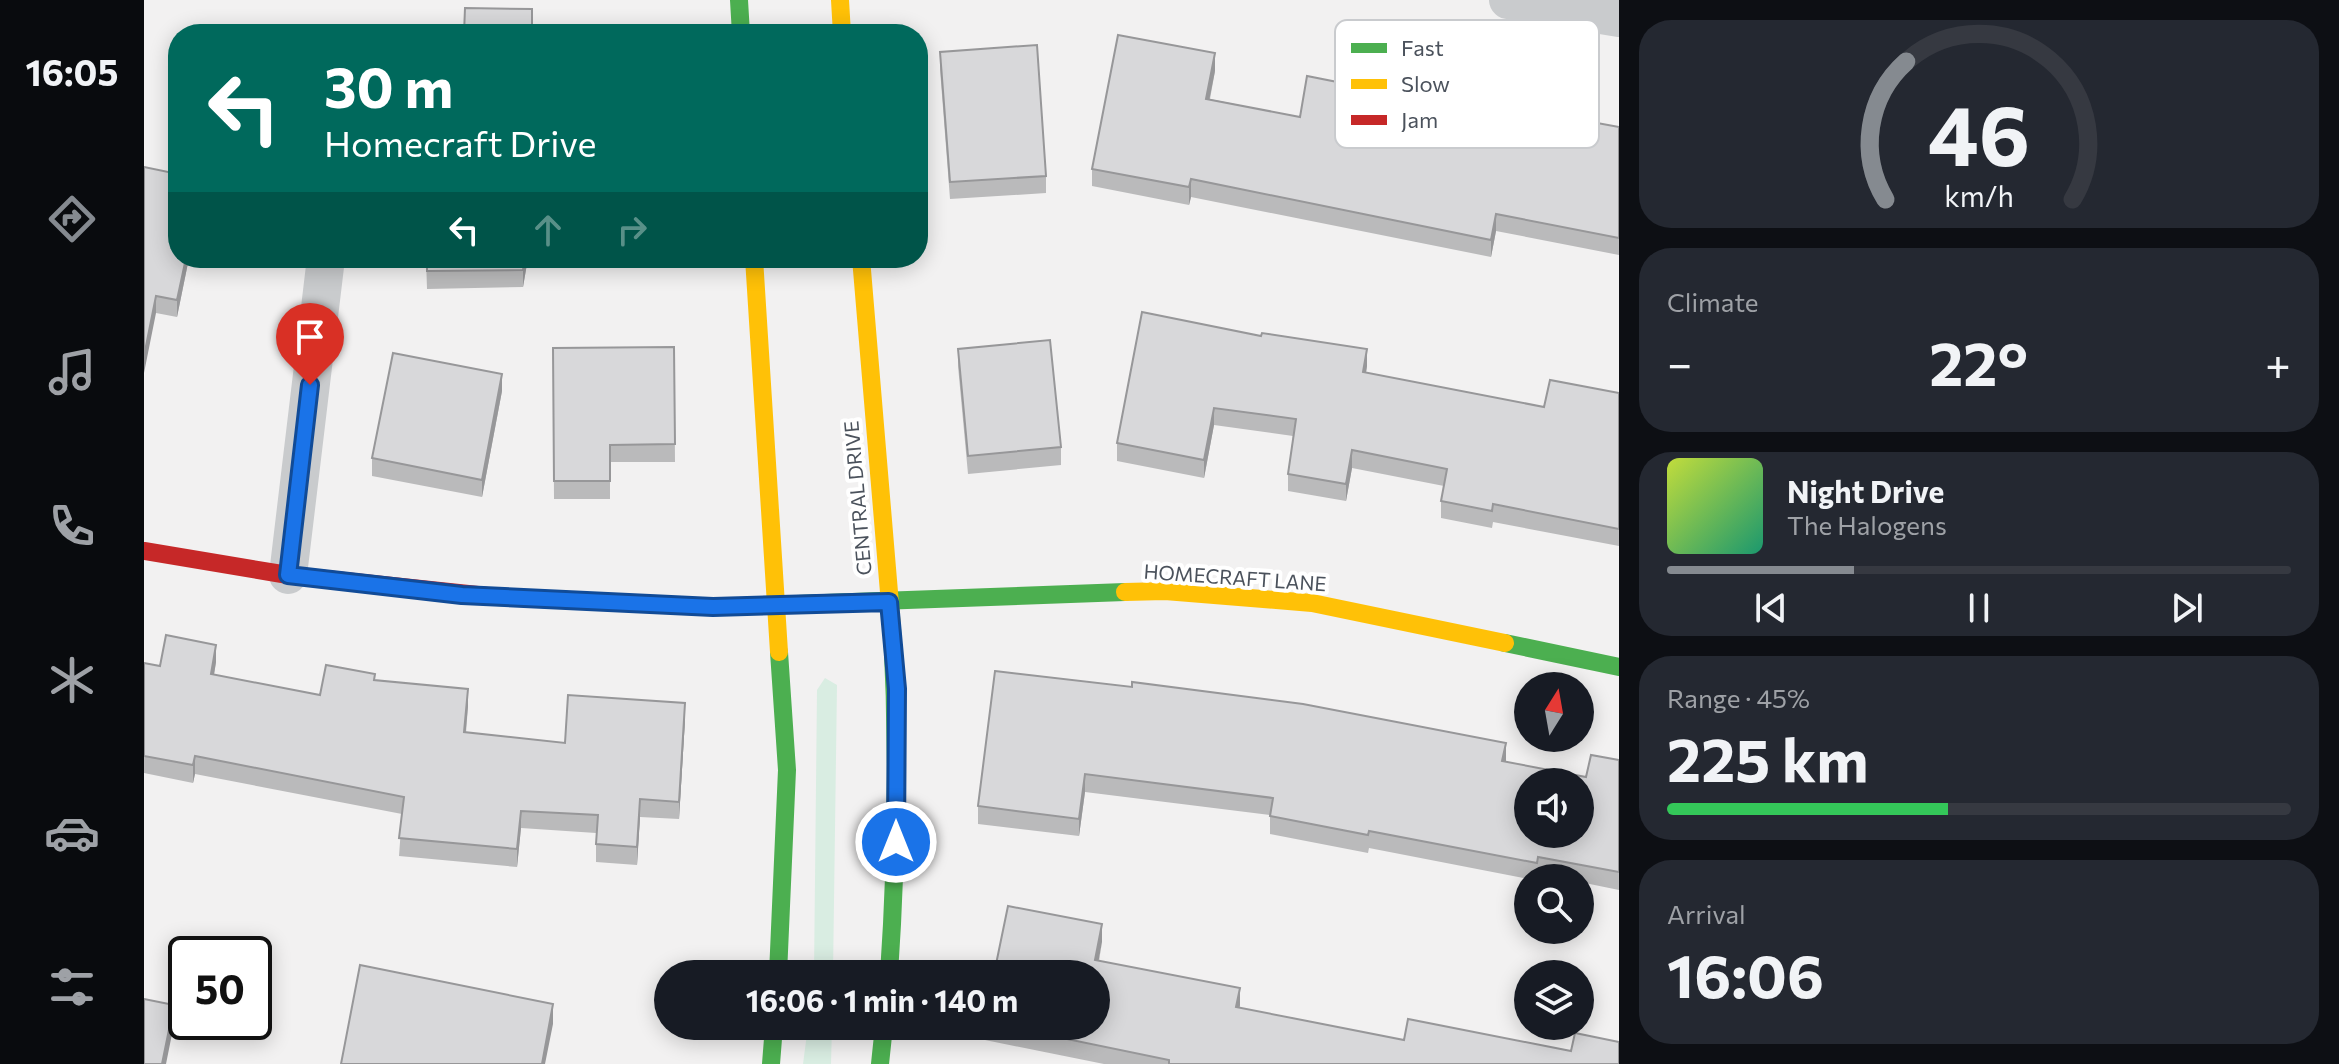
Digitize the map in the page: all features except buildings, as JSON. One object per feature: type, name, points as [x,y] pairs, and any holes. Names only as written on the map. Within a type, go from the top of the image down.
[{"type":"main road","points":[[739,0],[740,24]]},
{"type":"main road","points":[[840,0],[841,24]]},
{"type":"main road","points":[[755,268],[787,770],[779,960]]},
{"type":"main road","name":"CENTRAL DRIVE","points":[[862,268],[897,689],[895,908],[890,960]]},
{"type":"main road","name":"HOMECRAFT LANE","points":[[144,551],[288,575],[462,595],[713,607],[1165,591],[1312,603],[1619,667]]},
{"type":"main road","points":[[771,1064],[773,1040]]},
{"type":"main road","points":[[880,1064],[883,1040]]},
{"type":"street","points":[[1508,0],[1619,18]]},
{"type":"street","points":[[288,575],[325,268]]},
{"type":"green space","points":[[825,678],[837,685],[833,960],[814,960],[817,690]]},
{"type":"green space","points":[[806,1040],[832,1040],[831,1064],[803,1064]]},
{"type":"traffic: fast","points":[[739,0],[740,24]]},
{"type":"traffic: fast","points":[[497,597],[713,607],[1125,592]]},
{"type":"traffic: fast","points":[[890,960],[896,801],[892,628]]},
{"type":"traffic: fast","points":[[1505,643],[1619,667]]},
{"type":"traffic: fast","points":[[779,652],[787,770],[779,960]]},
{"type":"traffic: fast","points":[[771,1064],[773,1040]]},
{"type":"traffic: fast","points":[[880,1064],[883,1040]]},
{"type":"traffic: slow","points":[[840,0],[841,24]]},
{"type":"traffic: slow","points":[[755,268],[779,652]]},
{"type":"traffic: slow","points":[[862,268],[892,628]]},
{"type":"traffic: slow","points":[[1125,592],[1165,591],[1312,603],[1505,643]]},
{"type":"traffic: jam","points":[[144,551],[288,575],[497,597]]},
{"type":"route","points":[[310,385],[288,575],[462,595],[713,607],[889,602],[897,689],[896,842]]}]
